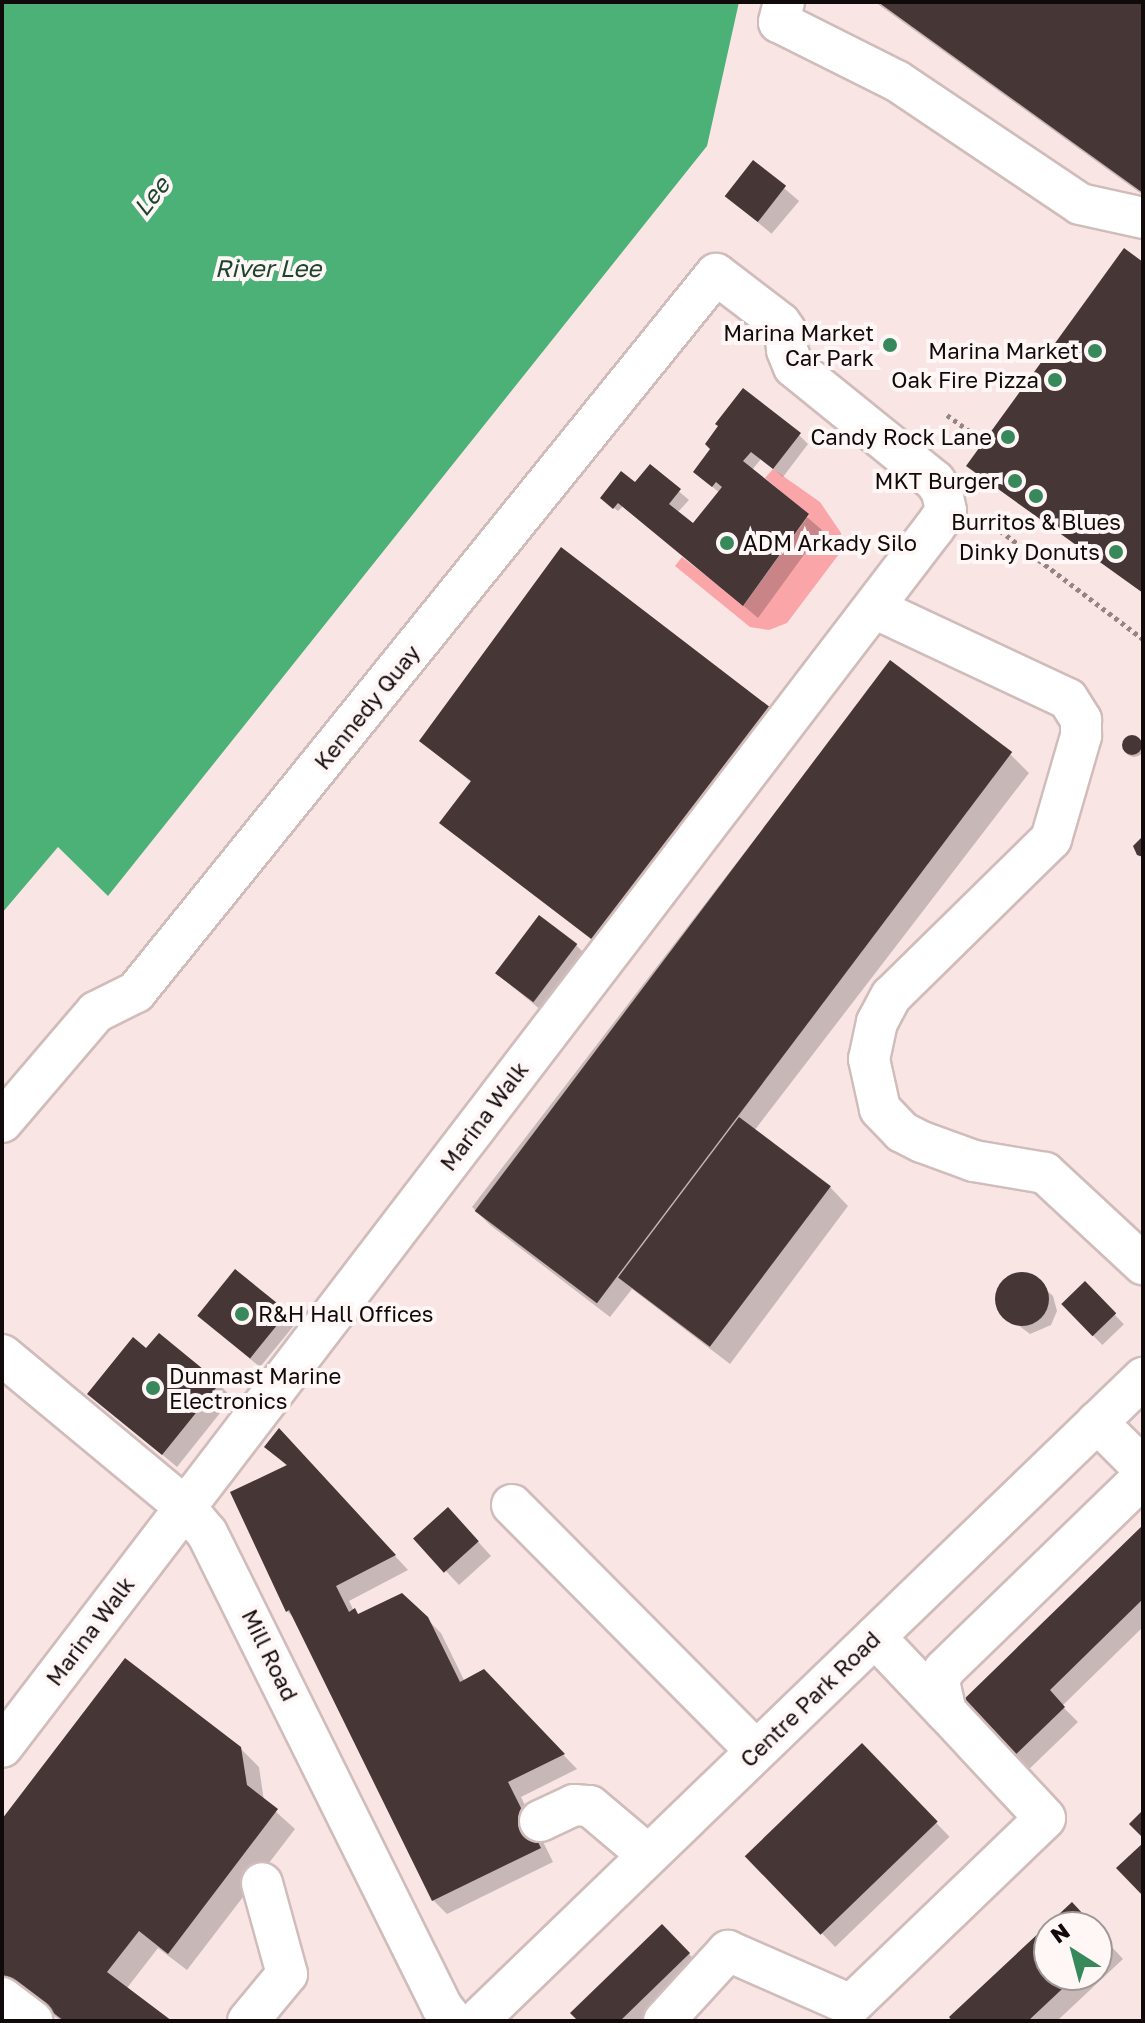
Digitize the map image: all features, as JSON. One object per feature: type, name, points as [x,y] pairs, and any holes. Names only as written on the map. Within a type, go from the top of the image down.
[{"type":"street","points":[[784,2],[779,22],[897,81],[1080,204],[1143,218]]},
{"type":"street","name":"Kennedy Quay","points":[[2,1122],[96,1012],[136,992],[716,274],[780,323],[785,330],[787,350],[794,367],[935,481]]},
{"type":"street","name":"Marina Walk","points":[[2,1747],[946,511],[946,502],[935,481]]},
{"type":"street","points":[[874,608],[1068,699],[1081,720],[1081,736],[1051,839],[891,996],[877,1022],[869,1059],[880,1109],[902,1132],[922,1142],[974,1161],[1045,1173],[1143,1264]]},
{"type":"street","name":"Mill Road","points":[[2,1355],[185,1507],[207,1533],[442,2007],[453,2021]]},
{"type":"street","name":"Centre Park Road","points":[[477,2021],[1143,1378]]},
{"type":"street","points":[[1097,1422],[1143,1468]]},
{"type":"street","points":[[946,1712],[939,1682],[944,1670],[1143,1477]]},
{"type":"street","points":[[512,1505],[756,1751]]},
{"type":"street","points":[[664,2021],[728,1951],[859,2013],[1045,1818],[875,1637]]},
{"type":"street","points":[[540,1821],[574,1805],[590,1806],[648,1855]]},
{"type":"street","points":[[248,2021],[287,1974],[262,1883]]},
{"type":"street","points":[[2,1998],[32,2021]]},
{"type":"path","points":[[947,415],[982,440]]},
{"type":"path","points":[[935,481],[1143,639]]},
{"type":"shaded area","points":[[773,469],[820,502],[841,533],[842,550],[787,623],[769,630],[750,627],[675,566],[682,557],[744,605],[809,515],[765,478]]},
{"type":"water","name":"River Lee","points":[[2,2],[739,2],[707,146],[108,896],[58,847],[2,913]]},
{"type":"building","points":[[878,2],[1143,2],[1143,193]]},
{"type":"building","points":[[753,160],[786,186],[758,222],[725,196]]},
{"type":"building","name":"Marina Market","points":[[1124,248],[1143,262],[1143,593],[966,466]]},
{"type":"building","points":[[743,388],[801,433],[773,469],[751,452],[743,461],[809,514],[743,606],[618,503],[613,509],[600,498],[621,471],[635,482],[650,464],[681,489],[669,504],[693,523],[722,487],[716,482],[712,487],[693,472],[710,449],[705,444],[718,426],[715,424]]},
{"type":"building","points":[[561,547],[771,708],[594,941],[439,823],[471,781],[419,741]]},
{"type":"building","points":[[890,660],[1012,752],[597,1303],[475,1211]]},
{"type":"building","points":[[1132,735],[1139,738],[1142,745],[1139,752],[1132,755],[1125,752],[1122,745],[1125,738]]},
{"type":"building","points":[[1143,836],[1143,857],[1137,855],[1133,846]]},
{"type":"building","points":[[539,915],[577,944],[533,1002],[495,973]]},
{"type":"building","points":[[739,1117],[831,1186],[710,1347],[618,1278]]},
{"type":"building","name":"R&H Hall Offices","points":[[235,1269],[288,1312],[250,1358],[197,1316]]},
{"type":"building","points":[[1022,1272],[1041,1280],[1049,1299],[1041,1318],[1022,1326],[1003,1318],[995,1299],[1003,1280]]},
{"type":"building","points":[[1085,1281],[1116,1313],[1093,1336],[1061,1304]]},
{"type":"building","name":"Dunmast Marine Electronics","points":[[159,1333],[220,1383],[162,1455],[87,1394],[133,1337],[146,1348]]},
{"type":"building","points":[[279,1428],[396,1555],[336,1586],[349,1612],[355,1608],[358,1614],[402,1593],[428,1617],[460,1682],[484,1669],[565,1754],[508,1782],[541,1848],[432,1901],[289,1610],[286,1612],[230,1492],[287,1465],[264,1447]]},
{"type":"building","points":[[448,1507],[479,1541],[444,1573],[413,1538]]},
{"type":"building","points":[[1143,1525],[1143,1599],[1050,1690],[1065,1707],[1009,1761],[956,1707]]},
{"type":"building","points":[[125,1658],[241,1747],[247,1785],[278,1809],[168,1954],[139,1931],[107,1972],[172,2021],[64,2021],[2,1974],[2,1819]]},
{"type":"building","points":[[862,1743],[938,1821],[820,1935],[745,1856]]},
{"type":"building","points":[[1143,1810],[1143,1838],[1129,1824]]},
{"type":"building","points":[[1143,1843],[1143,1896],[1116,1868]]},
{"type":"building","points":[[1072,1902],[1080,1911],[1062,1911]]},
{"type":"building","points":[[662,1924],[690,1953],[620,2021],[578,2021],[570,2013]]},
{"type":"building","points":[[1033,1938],[1033,1991],[1060,1991],[1028,2021],[952,2021],[949,2017]]},
{"type":"place","name":"Marina Market Car Park","points":[[890,345]]},
{"type":"place","name":"Marina Market","points":[[1095,351]]},
{"type":"place","name":"Oak Fire Pizza","points":[[1055,380]]},
{"type":"place","name":"Candy Rock Lane","points":[[1008,437]]},
{"type":"place","name":"MKT Burger","points":[[1015,481]]},
{"type":"place","name":"Burritos & Blues","points":[[1036,496]]},
{"type":"place","name":"ADM Arkady Silo","points":[[727,543]]},
{"type":"place","name":"Dinky Donuts","points":[[1116,552]]},
{"type":"place","name":"R&H Hall Offices","points":[[242,1314]]},
{"type":"place","name":"Dunmast Marine Electronics","points":[[153,1388]]},
{"type":"water label","name":"Lee","points":[[151,196]]}]
